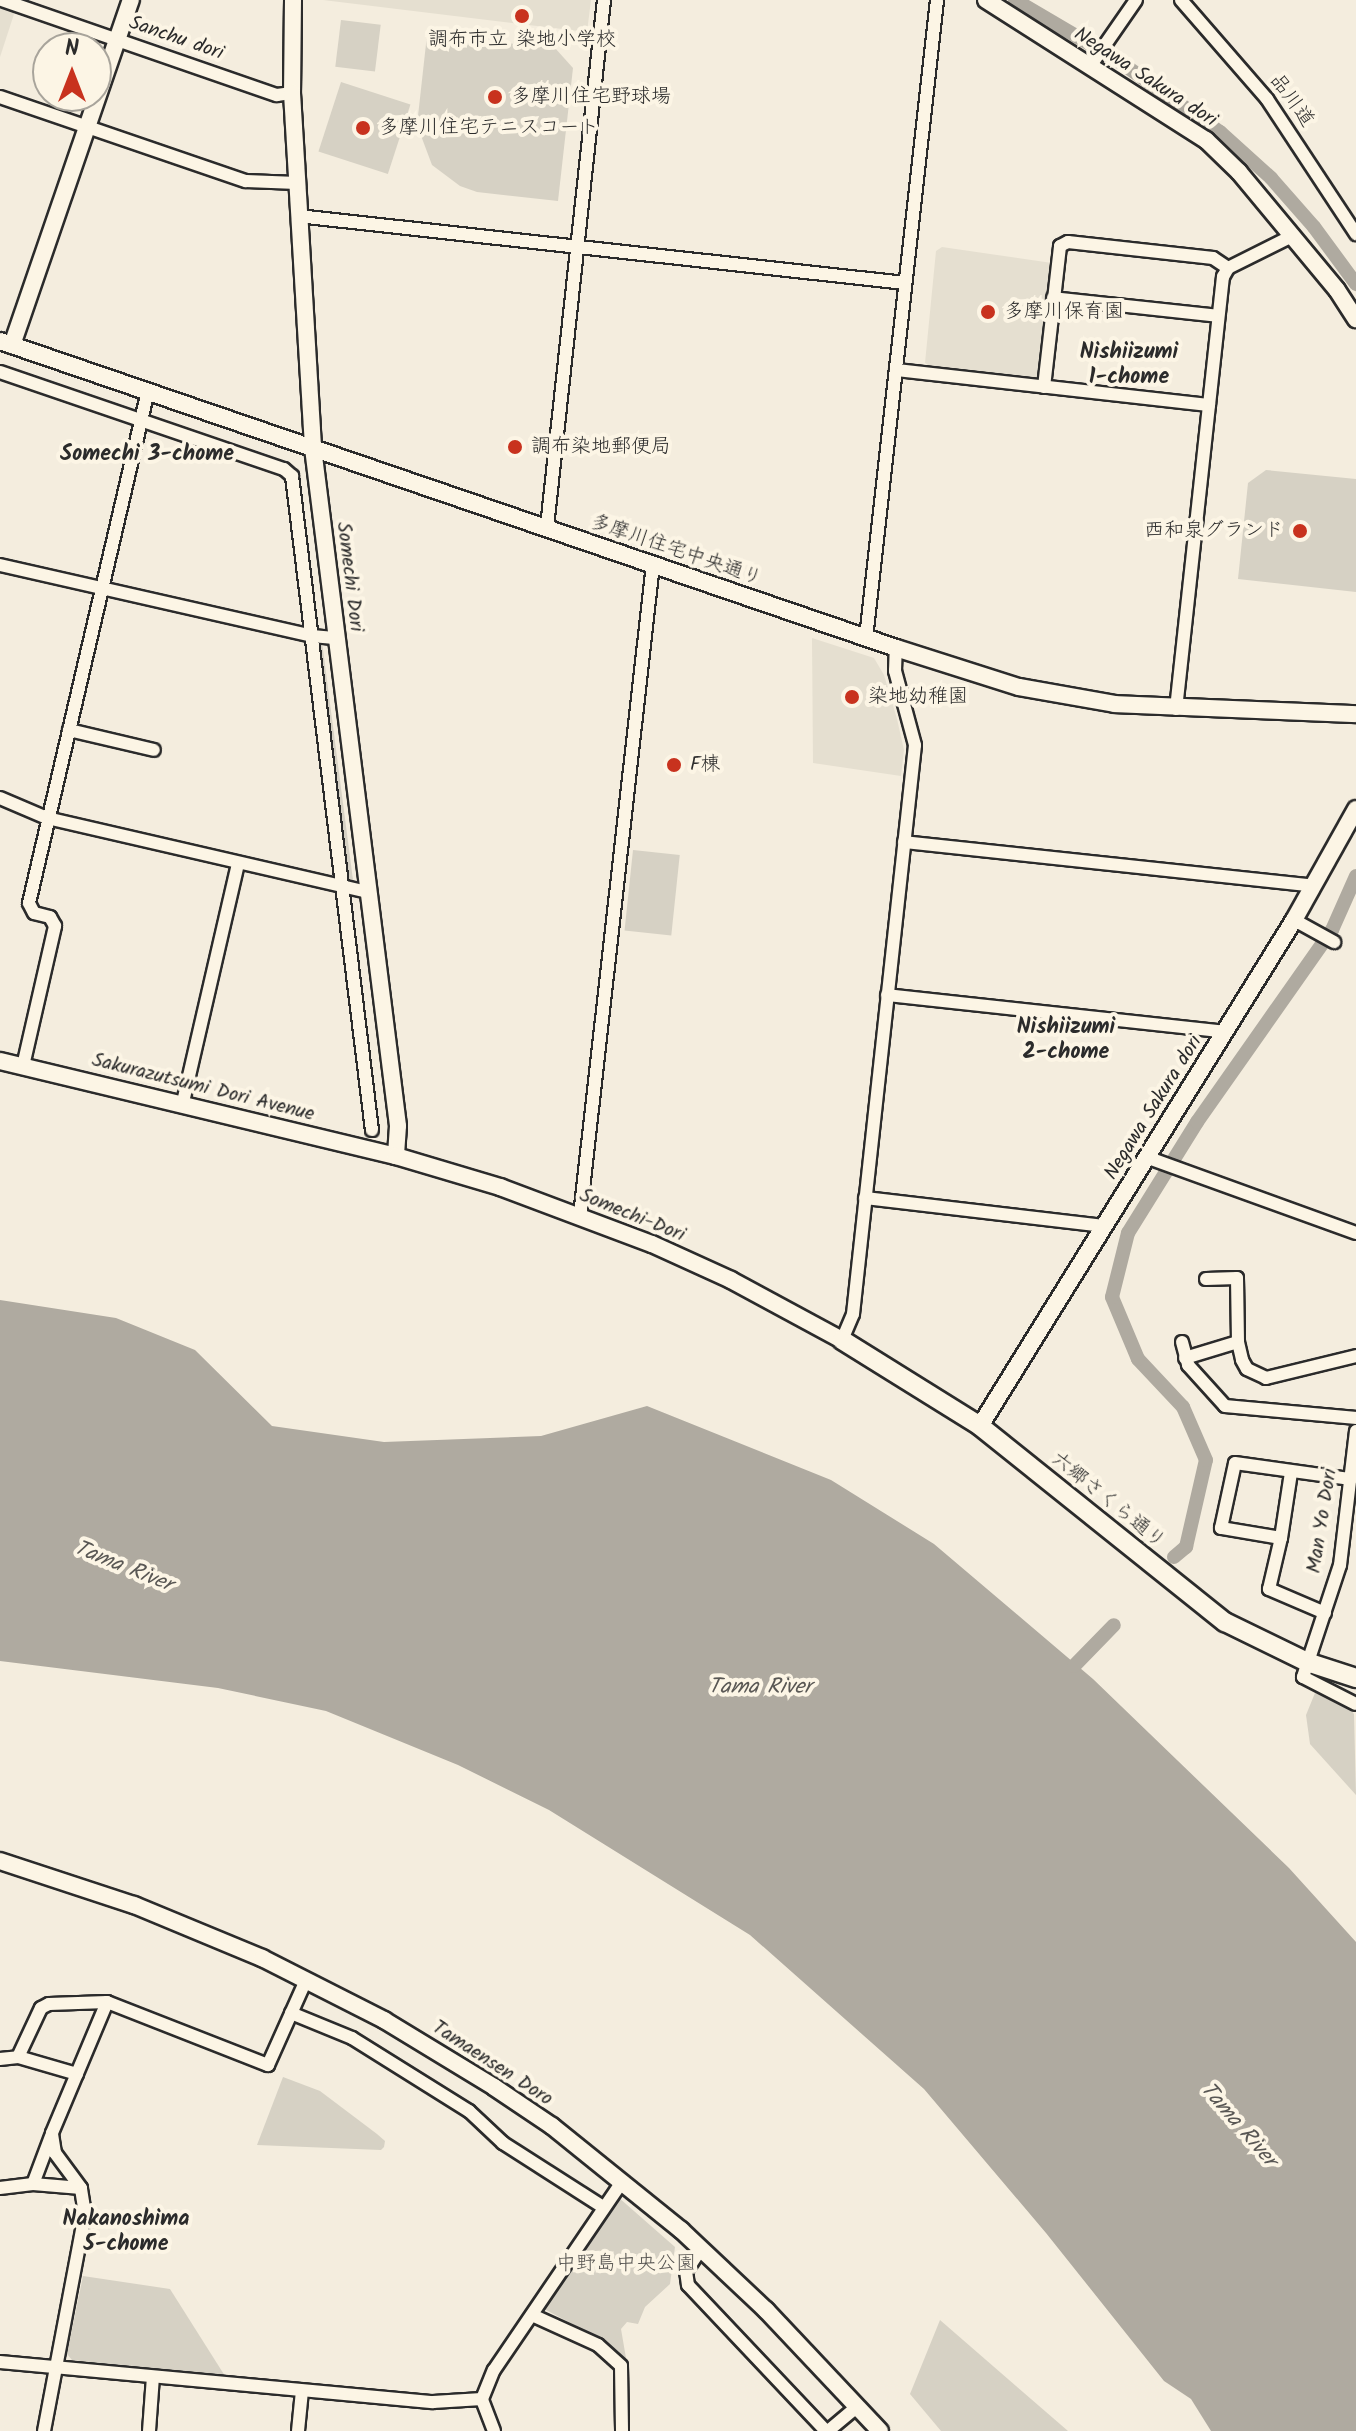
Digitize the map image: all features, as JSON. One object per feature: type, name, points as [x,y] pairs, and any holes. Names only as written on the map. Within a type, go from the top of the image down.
[{"type":"main road","name":"六郷さくら通り","points":[[842,1340],[980,1426],[1225,1622],[1307,1662],[1356,1678]]},
{"type":"street","name":"Sanchu dori","points":[[2,0],[277,95],[292,93]]},
{"type":"street","points":[[6,343],[131,0]]},
{"type":"street","name":"Somechi Dori","points":[[293,0],[292,93],[313,448],[398,1126],[396,1156]]},
{"type":"street","points":[[547,527],[604,0]]},
{"type":"street","points":[[866,638],[937,0]]},
{"type":"street","name":"Negawa Sakura dori","points":[[986,0],[1094,62],[1206,140],[1239,172],[1356,319]]},
{"type":"street","points":[[1094,62],[1136,0]]},
{"type":"street","name":"品川道","points":[[1181,0],[1267,99],[1356,234]]},
{"type":"street","points":[[0,97],[246,181],[297,183]]},
{"type":"street","points":[[1347,219],[1356,206]]},
{"type":"street","points":[[298,216],[905,283]]},
{"type":"street","points":[[1176,709],[1223,277],[1228,268],[1292,236]]},
{"type":"street","points":[[1044,387],[1060,246],[1068,242],[1213,258],[1228,268]]},
{"type":"street","points":[[1053,298],[1218,316]]},
{"type":"street","name":"多摩川住宅中央通り","points":[[6,343],[974,674],[1064,697],[1176,709],[1356,714]]},
{"type":"street","points":[[896,370],[1209,405]]},
{"type":"street","points":[[0,372],[289,471],[372,1130]]},
{"type":"street","points":[[23,1066],[55,926],[50,917],[34,913],[29,903],[148,391]]},
{"type":"street","points":[[580,1216],[653,564]]},
{"type":"street","points":[[0,565],[312,636],[337,638]]},
{"type":"street","points":[[842,1340],[853,1314],[915,745],[895,671],[896,648]]},
{"type":"street","points":[[69,730],[154,750]]},
{"type":"street","points":[[0,798],[47,818],[368,892]]},
{"type":"street","name":"Negawa Sakura dori","points":[[980,1426],[1104,1226],[1154,1160],[1356,809]]},
{"type":"street","points":[[904,842],[1313,886]]},
{"type":"street","points":[[183,1102],[238,864]]},
{"type":"street","points":[[1294,920],[1334,942]]},
{"type":"street","points":[[887,995],[1225,1032]]},
{"type":"street","name":"Sakurazutsumi Dori Avenue","points":[[0,1061],[183,1102],[396,1156]]},
{"type":"street","name":"Somechi-Dori","points":[[396,1156],[500,1187],[580,1216],[731,1280],[842,1340]]},
{"type":"street","points":[[1154,1160],[1356,1233]]},
{"type":"street","points":[[865,1198],[1104,1226]]},
{"type":"street","points":[[1206,1279],[1237,1278],[1238,1342],[1247,1369],[1266,1378],[1356,1356]]},
{"type":"street","points":[[1182,1342],[1185,1358],[1225,1406],[1356,1418]]},
{"type":"street","points":[[1185,1358],[1238,1342]]},
{"type":"street","name":"Man Yo Dori","points":[[1307,1662],[1340,1565],[1356,1431]]},
{"type":"street","points":[[1281,1538],[1221,1528],[1235,1463],[1351,1479]]},
{"type":"street","points":[[1291,1473],[1269,1589],[1325,1613]]},
{"type":"street","points":[[1307,1662],[1303,1677],[1356,1704]]},
{"type":"street","name":"Tamaensen Doro","points":[[0,1861],[73,1883],[199,1930],[384,2020],[494,2087],[622,2182],[701,2249],[766,2310],[880,2431]]},
{"type":"street","points":[[18,2057],[41,2008],[49,2004],[107,2002],[268,2065],[306,1980]]},
{"type":"street","points":[[33,2184],[107,2002]]},
{"type":"street","points":[[291,2013],[352,2038],[469,2111],[503,2143],[603,2207]]},
{"type":"street","points":[[0,2059],[18,2057],[77,2074]]},
{"type":"street","points":[[44,2431],[85,2214],[81,2188],[55,2153],[52,2133]]},
{"type":"street","points":[[494,2431],[482,2399],[494,2370],[622,2182]]},
{"type":"street","points":[[0,2188],[33,2184],[81,2188]]},
{"type":"street","points":[[701,2249],[686,2271],[688,2285],[827,2431],[857,2407]]},
{"type":"street","points":[[532,2315],[598,2345],[621,2366],[622,2431]]},
{"type":"street","points":[[0,2362],[433,2402],[482,2399]]},
{"type":"street","points":[[149,2431],[153,2377]]},
{"type":"street","points":[[298,2431],[302,2391]]},
{"type":"shaded area","name":"調布市立 染地小学校","points":[[323,0],[591,0],[587,32]]},
{"type":"shaded area","points":[[0,3],[16,8],[0,57]]},
{"type":"shaded area","name":"多摩川保育園","points":[[942,247],[1052,263],[1041,372],[1036,378],[931,367],[925,363],[936,251]]},
{"type":"shaded area","name":"染地幼稚園","points":[[812,638],[874,658],[884,675],[897,719],[904,750],[901,776],[813,763]]},
{"type":"green space","points":[[341,20],[381,25],[375,72],[335,67]]},
{"type":"green space","name":"多摩川住宅野球場","points":[[427,35],[555,48],[573,68],[558,201],[477,192],[460,186],[432,165],[417,125]]},
{"type":"green space","name":"多摩川住宅テニスコート","points":[[341,82],[410,105],[388,174],[318,151]]},
{"type":"green space","name":"西和泉グランド","points":[[1266,470],[1356,479],[1356,592],[1238,579],[1248,483]]},
{"type":"green space","points":[[322,642],[353,884],[346,882],[317,644]]},
{"type":"green space","points":[[330,658],[358,865],[357,866],[355,865]]},
{"type":"green space","points":[[633,850],[680,855],[671,935],[625,931]]},
{"type":"green space","points":[[1315,1693],[1346,1703],[1354,1714],[1356,1795],[1310,1744],[1306,1715]]},
{"type":"green space","points":[[283,2077],[320,2091],[385,2141],[384,2147],[381,2150],[257,2145]]},
{"type":"green space","name":"中野島中央公園","points":[[618,2197],[675,2247],[670,2284],[645,2307],[638,2324],[627,2322],[621,2329],[626,2358],[601,2339],[544,2309]]},
{"type":"green space","points":[[83,2276],[170,2289],[225,2376],[72,2360],[67,2354]]},
{"type":"green space","points":[[940,2320],[1068,2431],[941,2431],[910,2394]]},
{"type":"water","name":"Tama River","points":[[0,1300],[116,1318],[195,1350],[272,1426],[384,1442],[541,1436],[647,1406],[831,1480],[934,1544],[1093,1679],[1289,1868],[1356,1942],[1356,2431],[1211,2431],[1191,2399],[1164,2381],[1046,2233],[924,2089],[750,1935],[549,1810],[458,1765],[326,1711],[218,1688],[0,1661]]},
{"type":"waterway","points":[[1015,0],[1117,60],[1220,132],[1271,178],[1314,227],[1356,284]]},
{"type":"waterway","points":[[1174,1557],[1186,1547],[1206,1460],[1183,1407],[1138,1359],[1112,1297],[1128,1233],[1197,1122],[1332,930],[1356,876]]},
{"type":"waterway","points":[[1074,1666],[1114,1625]]},
{"type":"place","name":"調布市立 染地小学校","points":[[522,16]]},
{"type":"place","name":"多摩川住宅野球場","points":[[495,97]]},
{"type":"place","name":"多摩川住宅テニスコート","points":[[363,128]]},
{"type":"place","name":"多摩川保育園","points":[[988,312]]},
{"type":"place","name":"調布染地郵便局","points":[[515,447]]},
{"type":"place","name":"西和泉グランド","points":[[1300,531]]},
{"type":"place","name":"染地幼稚園","points":[[852,697]]},
{"type":"place","name":"F棟","points":[[674,765]]},
{"type":"district","name":"Nishiizumi 1-chome","points":[[1129,364]]},
{"type":"district","name":"Somechi 3-chome","points":[[147,455]]},
{"type":"district","name":"Nishiizumi 2-chome","points":[[1066,1040]]},
{"type":"district","name":"Nakanoshima 5-chome","points":[[126,2232]]}]
